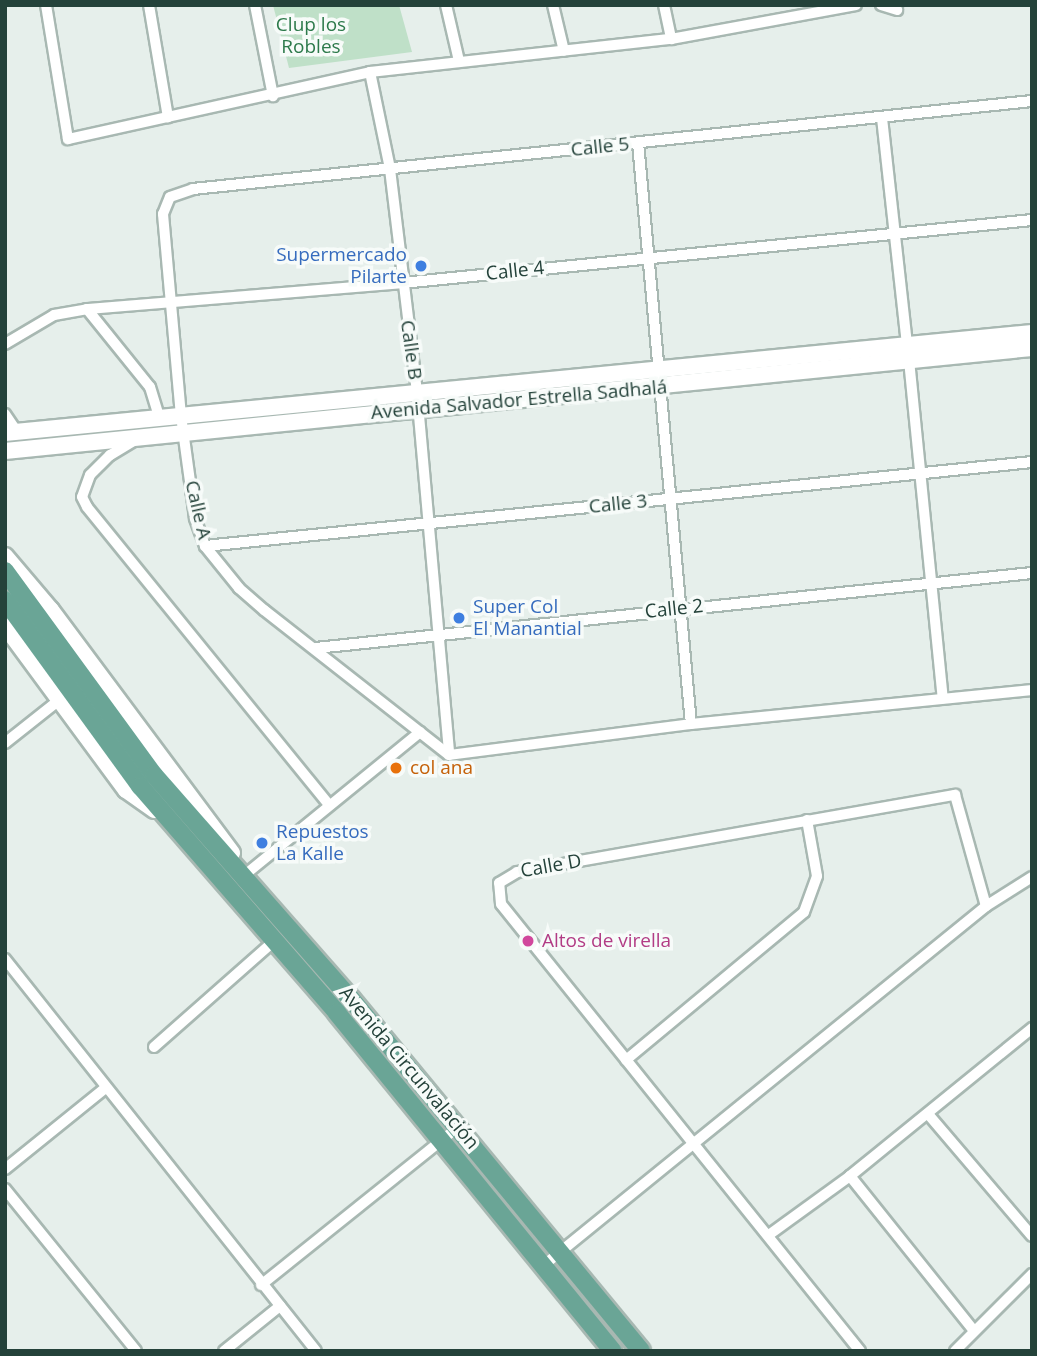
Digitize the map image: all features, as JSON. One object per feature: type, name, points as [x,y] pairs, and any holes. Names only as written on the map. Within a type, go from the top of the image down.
[{"type":"main road","name":"Avenida Salvador Estrella Sadhalá","points":[[11,432],[181,416],[417,401],[657,379],[908,353],[1032,333]]},
{"type":"main road","name":"Avenida Salvador Estrella Sadhalá","points":[[908,353],[1032,348]]},
{"type":"main road","name":"Avenida Salvador Estrella Sadhalá","points":[[9,452],[183,433],[417,401]]},
{"type":"main road","name":"Avenida Circunvalación","points":[[5,556],[51,610],[231,851],[241,878]]},
{"type":"main road","name":"Avenida Circunvalación","points":[[11,577],[154,775],[241,878],[351,999],[641,1351]]},
{"type":"main road","name":"Avenida Circunvalación","points":[[5,600],[165,817],[442,1139],[613,1351]]},
{"type":"main road","name":"Avenida Circunvalación","points":[[5,626],[35,663],[58,701],[127,790],[165,817]]},
{"type":"street","points":[[46,5],[68,139],[273,96],[370,72],[671,39],[773,11],[856,5]]},
{"type":"street","points":[[149,5],[168,117]]},
{"type":"street","points":[[255,5],[273,96]]},
{"type":"street","points":[[446,5],[459,61]]},
{"type":"street","points":[[553,5],[564,51]]},
{"type":"street","points":[[664,5],[671,39]]},
{"type":"street","points":[[881,5],[897,10]]},
{"type":"street","name":"Calle B","points":[[370,72],[390,169],[401,284],[417,401],[441,632],[449,755]]},
{"type":"street","name":"Calle 5","points":[[170,197],[193,189],[1032,101]]},
{"type":"street","points":[[882,118],[943,698]]},
{"type":"street","points":[[638,143],[668,499],[683,608],[691,724]]},
{"type":"street","name":"Calle A","points":[[170,197],[163,214],[181,416],[195,518],[205,546],[239,588],[449,755]]},
{"type":"street","name":"Calle 4","points":[[5,344],[54,315],[87,309],[172,305],[401,284],[647,256],[1032,220]]},
{"type":"street","points":[[87,309],[150,387],[160,419]]},
{"type":"street","points":[[5,414],[11,432]]},
{"type":"street","points":[[141,438],[110,455],[90,475],[82,496],[87,507],[329,805]]},
{"type":"street","name":"Calle 3","points":[[205,546],[1032,462]]},
{"type":"street","name":"Calle 2","points":[[316,648],[441,632],[1032,573]]},
{"type":"street","points":[[449,755],[691,724],[1032,690]]},
{"type":"street","points":[[5,744],[58,701]]},
{"type":"street","points":[[241,878],[420,732]]},
{"type":"street","name":"Calle D","points":[[860,1351],[770,1234],[501,904],[497,889],[502,879],[517,872],[954,795],[986,906]]},
{"type":"street","points":[[626,1060],[804,912],[817,876],[807,820]]},
{"type":"street","points":[[544,1265],[986,906],[1032,877]]},
{"type":"street","points":[[154,1047],[272,942]]},
{"type":"street","points":[[5,959],[104,1089],[316,1351]]},
{"type":"street","points":[[770,1234],[850,1176],[1032,1028]]},
{"type":"street","points":[[5,1169],[104,1089]]},
{"type":"street","points":[[928,1114],[1032,1236]]},
{"type":"street","points":[[261,1285],[457,1128]]},
{"type":"street","points":[[850,1176],[974,1331]]},
{"type":"street","points":[[5,1189],[136,1351]]},
{"type":"street","points":[[955,1351],[1032,1274]]},
{"type":"street","points":[[223,1351],[280,1306]]},
{"type":"green space","name":"Clup los Robles","points":[[273,5],[399,5],[412,52],[289,68]]},
{"type":"place","name":"Supermercado Pilarte","points":[[421,266]]},
{"type":"place","name":"Super Col El Manantial","points":[[459,618]]},
{"type":"place","name":"col ana","points":[[396,768]]},
{"type":"place","name":"Repuestos La Kalle","points":[[262,843]]},
{"type":"place","name":"Altos de virella","points":[[528,941]]}]
